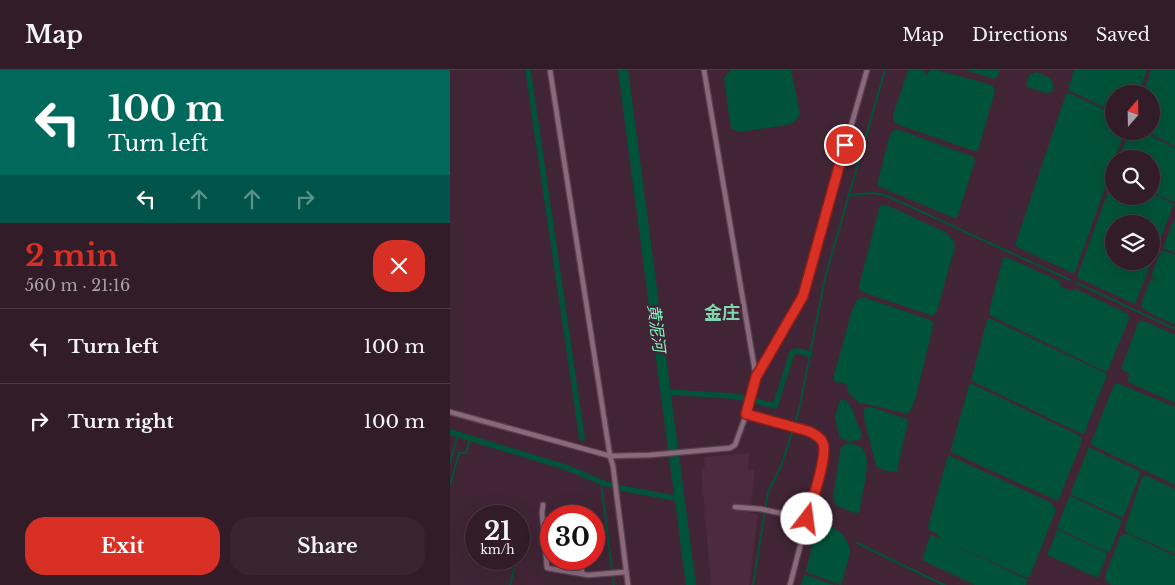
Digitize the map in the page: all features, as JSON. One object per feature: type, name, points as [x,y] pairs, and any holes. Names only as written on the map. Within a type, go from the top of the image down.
[{"type":"street","points":[[550,70],[613,466],[628,585]]},
{"type":"street","points":[[704,70],[756,377]]},
{"type":"street","points":[[450,412],[610,456],[650,455],[730,448],[735,445],[756,377],[803,296],[867,70]]},
{"type":"street","points":[[746,414],[808,431],[822,441],[824,449],[822,462],[790,585]]},
{"type":"street","points":[[735,507],[761,509],[807,519]]},
{"type":"street","points":[[558,570],[588,575],[626,572]]},
{"type":"street","points":[[582,570],[582,574]]},
{"type":"shaded area","points":[[730,70],[791,70],[800,114],[798,118],[787,125],[739,132],[731,128],[724,78]]},
{"type":"shaded area","points":[[908,70],[924,70],[926,76],[930,70],[937,70],[992,85],[995,90],[977,151],[896,124],[893,120],[893,115]]},
{"type":"shaded area","points":[[965,70],[1000,70],[994,79]]},
{"type":"shaded area","points":[[1074,70],[1147,70],[1141,85],[1105,85],[1105,108],[1068,90]]},
{"type":"shaded area","points":[[1151,70],[1175,70],[1175,146],[1160,138],[1160,85],[1146,85]]},
{"type":"shaded area","points":[[1036,72],[1052,81],[1052,92],[1047,93],[1027,87],[1028,78]]},
{"type":"shaded area","points":[[1069,93],[1105,110],[1105,140],[1122,140],[1118,150],[1105,150],[1105,188],[1075,272],[1072,273],[1015,245],[1066,94]]},
{"type":"shaded area","points":[[897,129],[974,157],[975,161],[957,218],[878,186],[890,135]]},
{"type":"shaded area","points":[[1126,140],[1159,140],[1175,148],[1175,201],[1173,202],[1160,196],[1160,150],[1122,150]]},
{"type":"shaded area","points":[[1160,197],[1173,204],[1160,240],[1160,215],[1105,215],[1105,270],[1148,270],[1135,304],[1078,278],[1105,200],[1105,205],[1160,205]]},
{"type":"shaded area","points":[[880,205],[889,206],[947,233],[954,242],[955,246],[937,311],[933,316],[865,293],[859,289]]},
{"type":"shaded area","points":[[1175,220],[1175,253],[1163,248]]},
{"type":"shaded area","points":[[1161,251],[1175,255],[1175,325],[1146,311],[1142,307],[1142,301],[1150,280],[1159,281],[1153,278],[1152,273],[1153,270],[1160,270]]},
{"type":"shaded area","points":[[1006,257],[1061,282],[1060,286],[1071,291],[1076,289],[1128,314],[1129,319],[1106,372],[991,316],[989,311],[1003,259]]},
{"type":"shaded area","points":[[866,298],[933,322],[914,403],[908,414],[860,404],[847,391],[848,387],[846,384],[834,381],[852,310],[857,300]]},
{"type":"shaded area","points":[[989,318],[1107,375],[1084,434],[972,381]]},
{"type":"shaded area","points":[[1140,321],[1175,335],[1175,403],[1128,382],[1129,374],[1121,369]]},
{"type":"shaded area","points":[[970,383],[1082,438],[1058,501],[951,452]]},
{"type":"shaded area","points":[[1117,383],[1175,407],[1175,485],[1091,443],[1113,387]]},
{"type":"shaded area","points":[[840,400],[848,402],[852,409],[862,433],[860,439],[849,441],[839,436],[835,417]]},
{"type":"shaded area","points":[[866,407],[874,408],[908,421],[897,471],[886,471],[876,466],[864,418]]},
{"type":"shaded area","points":[[847,444],[857,445],[862,448],[867,461],[866,478],[860,511],[858,513],[837,506],[833,498],[840,451],[842,446]]},
{"type":"shaded area","points":[[1089,447],[1141,472],[1123,518],[1071,495]]},
{"type":"shaded area","points":[[749,453],[748,469],[755,470],[750,513],[758,514],[749,585],[711,585],[701,468],[705,467],[704,457]]},
{"type":"shaded area","points":[[948,455],[1052,503],[1056,510],[1029,577],[1025,577],[943,540],[1028,580],[1026,585],[975,585],[922,560],[930,536],[940,539],[928,527]]},
{"type":"shaded area","points":[[1144,476],[1175,489],[1175,554],[1126,532],[1125,528]]},
{"type":"shaded area","points":[[1070,496],[1122,520],[1110,552],[1057,528]]},
{"type":"shaded area","points":[[820,522],[841,533],[849,546],[850,553],[841,585],[806,572],[816,527]]},
{"type":"shaded area","points":[[1057,530],[1105,552],[1107,555],[1098,578],[1047,555]]},
{"type":"shaded area","points":[[1128,534],[1175,556],[1175,585],[1112,585],[1105,581],[1105,576],[1120,537]]},
{"type":"shaded area","points":[[804,575],[806,575],[834,585],[801,585]]},
{"type":"waterway","points":[[528,70],[582,438]]},
{"type":"waterway","name":"黄泥河","points":[[623,70],[691,585]]},
{"type":"waterway","points":[[753,585],[768,492],[782,464],[799,410],[825,278],[885,70]]},
{"type":"waterway","points":[[849,195],[872,193],[885,195],[1070,280]]},
{"type":"waterway","points":[[1077,283],[1175,329]]},
{"type":"waterway","points":[[755,401],[775,406],[792,353],[797,351],[810,354]]},
{"type":"waterway","points":[[666,392],[745,398]]},
{"type":"waterway","points":[[450,432],[568,468],[610,485]]},
{"type":"waterway","points":[[450,463],[458,434]]},
{"type":"waterway","points":[[450,485],[459,453],[466,453],[470,438]]},
{"type":"waterway","points":[[601,482],[612,569]]},
{"type":"waterway","points":[[620,488],[680,499]]},
{"type":"waterway","points":[[857,543],[944,585]]},
{"type":"waterway","points":[[510,585],[514,570]]},
{"type":"waterway","points":[[613,578],[614,585]]},
{"type":"district","name":"金庄","points":[[722,313]]},
{"type":"route","points":[[807,519],[822,462],[824,449],[822,441],[808,431],[746,414],[756,377],[803,296],[845,145]]}]
